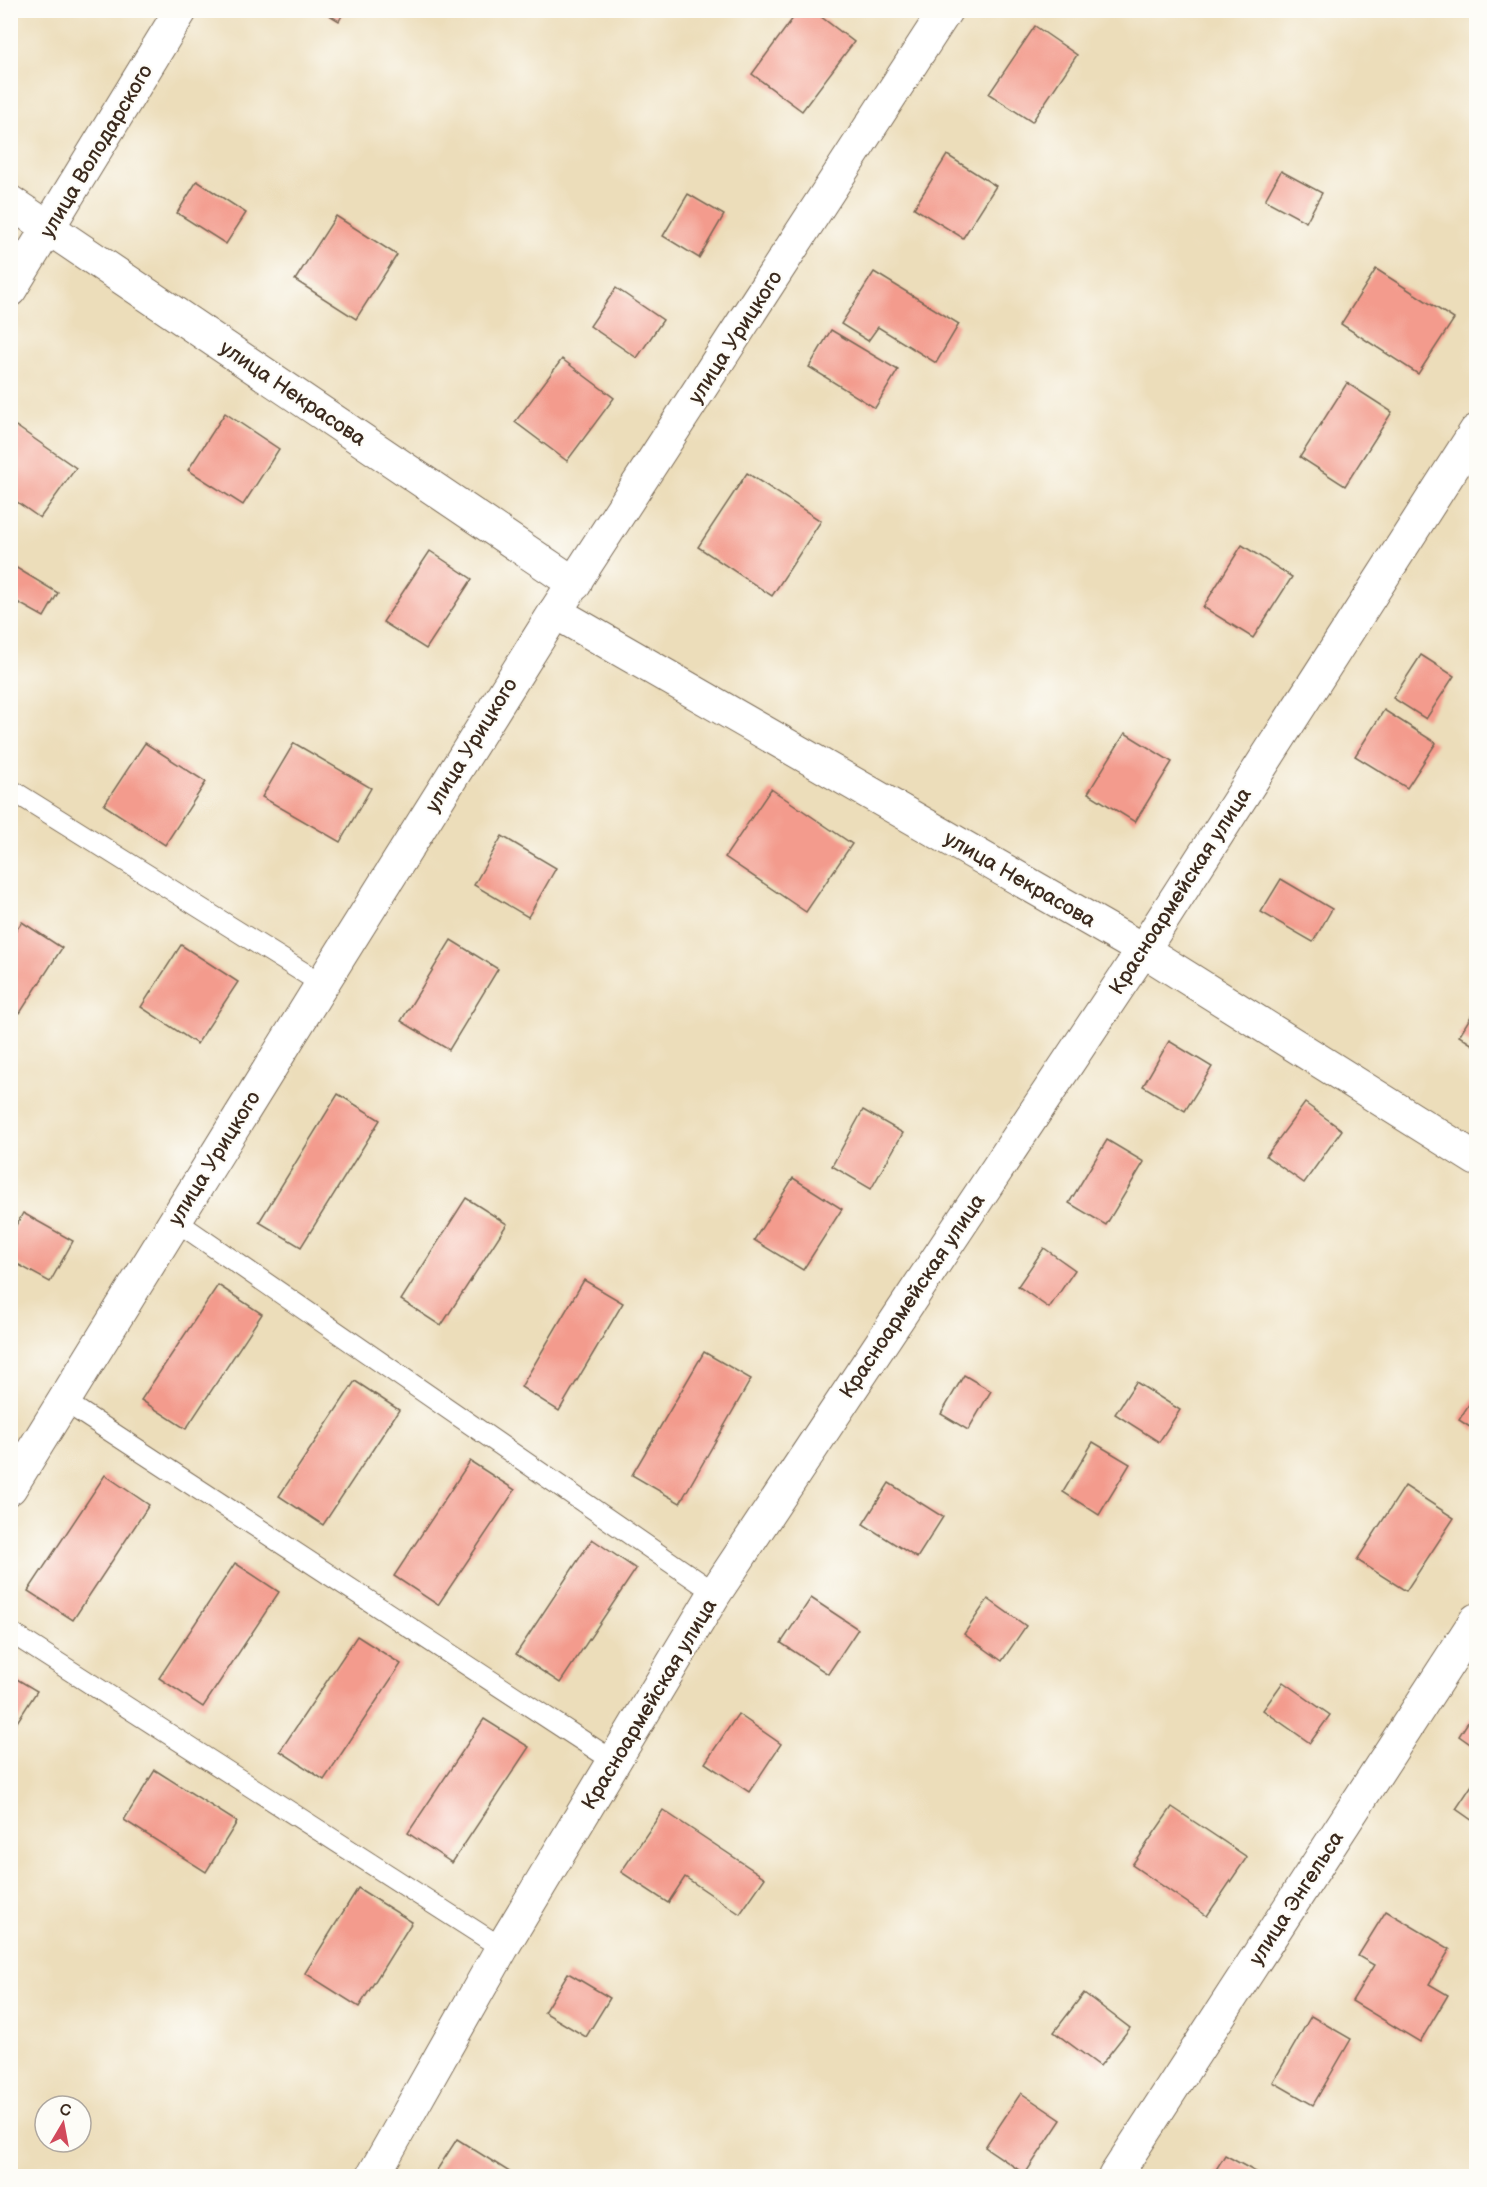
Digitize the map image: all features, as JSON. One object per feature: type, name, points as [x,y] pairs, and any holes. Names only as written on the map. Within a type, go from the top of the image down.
[{"type":"street","name":"улица Володарского","points":[[10,290],[50,228],[181,10]]},
{"type":"street","name":"улица Урицкого","points":[[10,1488],[555,612],[946,10]]},
{"type":"street","name":"улица Некрасова","points":[[10,202],[575,584]]},
{"type":"street","name":"Красноармейская улица","points":[[373,2176],[502,1948],[715,1593],[1143,950],[1476,431]]},
{"type":"street","name":"улица Некрасова","points":[[555,612],[1143,950],[1476,1160]]},
{"type":"street","name":"улица Энгельса","points":[[1115,2176],[1476,1620]]},
{"type":"lane","points":[[10,789],[322,984]]},
{"type":"lane","points":[[176,1221],[715,1593]]},
{"type":"lane","points":[[64,1401],[615,1762]]},
{"type":"lane","points":[[10,1632],[502,1948]]},
{"type":"building","points":[[321,10],[345,10],[339,21]]},
{"type":"building","points":[[799,10],[812,10],[854,42],[802,111],[752,74]]},
{"type":"building","points":[[1035,26],[1077,55],[1032,122],[989,94]]},
{"type":"building","points":[[947,155],[996,186],[963,238],[914,208]]},
{"type":"building","points":[[1281,171],[1322,193],[1306,222],[1265,200]]},
{"type":"building","points":[[197,181],[246,213],[226,244],[177,213]]},
{"type":"building","points":[[688,194],[724,215],[699,258],[663,236]]},
{"type":"building","points":[[336,216],[397,255],[356,319],[295,280]]},
{"type":"building","points":[[1376,269],[1454,319],[1418,374],[1341,324]]},
{"type":"building","points":[[874,272],[959,324],[936,363],[878,327],[868,341],[841,324]]},
{"type":"building","points":[[616,288],[663,320],[637,358],[590,326]]},
{"type":"building","points":[[831,330],[898,370],[875,408],[809,367]]},
{"type":"building","points":[[562,359],[614,398],[567,461],[515,422]]},
{"type":"building","points":[[1347,383],[1392,412],[1345,486],[1300,457]]},
{"type":"building","points":[[225,413],[279,449],[243,505],[188,470]]},
{"type":"building","points":[[16,426],[76,468],[40,518],[10,497],[10,434]]},
{"type":"building","points":[[747,473],[821,521],[772,596],[698,547]]},
{"type":"building","points":[[1242,545],[1292,577],[1253,638],[1203,607]]},
{"type":"building","points":[[430,551],[472,579],[426,649],[383,622]]},
{"type":"building","points":[[10,564],[58,593],[44,617],[10,598]]},
{"type":"building","points":[[1421,655],[1454,676],[1426,719],[1393,698]]},
{"type":"building","points":[[1384,710],[1436,743],[1407,788],[1355,756]]},
{"type":"building","points":[[1125,733],[1172,762],[1135,822],[1088,793]]},
{"type":"building","points":[[145,743],[206,782],[165,845],[104,805]]},
{"type":"building","points":[[294,743],[371,788],[340,842],[262,797]]},
{"type":"building","points":[[771,789],[852,844],[806,912],[725,857]]},
{"type":"building","points":[[502,836],[556,868],[528,917],[474,885]]},
{"type":"building","points":[[1281,879],[1332,909],[1313,942],[1261,912]]},
{"type":"building","points":[[22,922],[62,948],[20,1013],[10,1007],[10,939]]},
{"type":"building","points":[[451,940],[498,969],[449,1050],[401,1021]]},
{"type":"building","points":[[181,945],[238,982],[197,1044],[141,1007]]},
{"type":"building","points":[[1476,1008],[1476,1047],[1459,1036]]},
{"type":"building","points":[[1169,1041],[1212,1067],[1185,1111],[1143,1086]]},
{"type":"building","points":[[338,1094],[380,1120],[301,1247],[259,1222]]},
{"type":"building","points":[[1305,1103],[1342,1130],[1304,1183],[1266,1156]]},
{"type":"building","points":[[863,1110],[903,1133],[871,1189],[832,1166]]},
{"type":"building","points":[[1107,1140],[1144,1162],[1106,1225],[1069,1203]]},
{"type":"building","points":[[793,1178],[842,1209],[803,1270],[754,1240]]},
{"type":"building","points":[[466,1198],[507,1224],[441,1326],[401,1300]]},
{"type":"building","points":[[23,1213],[73,1241],[50,1282],[10,1260],[10,1236]]},
{"type":"building","points":[[1044,1248],[1075,1270],[1049,1308],[1018,1286]]},
{"type":"building","points":[[584,1280],[623,1303],[559,1411],[521,1387]]},
{"type":"building","points":[[218,1285],[262,1314],[186,1429],[141,1400]]},
{"type":"building","points":[[704,1352],[751,1379],[680,1503],[632,1475]]},
{"type":"building","points":[[964,1375],[991,1391],[968,1430],[941,1414]]},
{"type":"building","points":[[355,1381],[399,1410],[323,1525],[279,1496]]},
{"type":"building","points":[[1136,1382],[1180,1410],[1159,1442],[1115,1414]]},
{"type":"building","points":[[1476,1393],[1476,1431],[1459,1420]]},
{"type":"building","points":[[1093,1442],[1130,1464],[1099,1515],[1063,1492]]},
{"type":"building","points":[[470,1461],[515,1490],[438,1605],[394,1576]]},
{"type":"building","points":[[105,1475],[149,1505],[73,1620],[28,1591]]},
{"type":"building","points":[[889,1483],[943,1517],[917,1558],[863,1524]]},
{"type":"building","points":[[1405,1486],[1454,1518],[1406,1591],[1357,1560]]},
{"type":"building","points":[[592,1539],[636,1569],[560,1683],[516,1654]]},
{"type":"building","points":[[235,1563],[279,1592],[203,1707],[159,1678]]},
{"type":"building","points":[[811,1598],[858,1629],[828,1674],[781,1643]]},
{"type":"building","points":[[988,1599],[1026,1626],[1002,1661],[964,1634]]},
{"type":"building","points":[[357,1636],[401,1664],[324,1780],[280,1751]]},
{"type":"building","points":[[10,1675],[37,1691],[10,1733]]},
{"type":"building","points":[[1283,1682],[1330,1715],[1310,1743],[1263,1710]]},
{"type":"building","points":[[1474,1713],[1476,1715],[1476,1748],[1459,1736]]},
{"type":"building","points":[[738,1714],[781,1744],[749,1792],[705,1763]]},
{"type":"building","points":[[484,1719],[529,1747],[452,1863],[408,1833]]},
{"type":"building","points":[[155,1770],[237,1822],[206,1872],[124,1820]]},
{"type":"building","points":[[1476,1779],[1476,1823],[1456,1809]]},
{"type":"building","points":[[1172,1807],[1247,1857],[1207,1916],[1132,1865]]},
{"type":"building","points":[[663,1810],[765,1878],[740,1914],[685,1877],[668,1903],[621,1872]]},
{"type":"building","points":[[358,1888],[412,1922],[359,2007],[305,1973]]},
{"type":"building","points":[[1386,1911],[1450,1949],[1429,1984],[1448,1995],[1420,2042],[1352,2001],[1374,1965],[1358,1956]]},
{"type":"building","points":[[568,1973],[610,1998],[586,2037],[544,2012]]},
{"type":"building","points":[[1084,1993],[1130,2028],[1100,2066],[1054,2032]]},
{"type":"building","points":[[1311,2016],[1351,2039],[1313,2105],[1273,2082]]},
{"type":"building","points":[[1021,2093],[1061,2120],[1025,2174],[985,2147]]},
{"type":"building","points":[[457,2139],[516,2176],[433,2176]]},
{"type":"building","points":[[1225,2155],[1263,2176],[1212,2176]]}]
